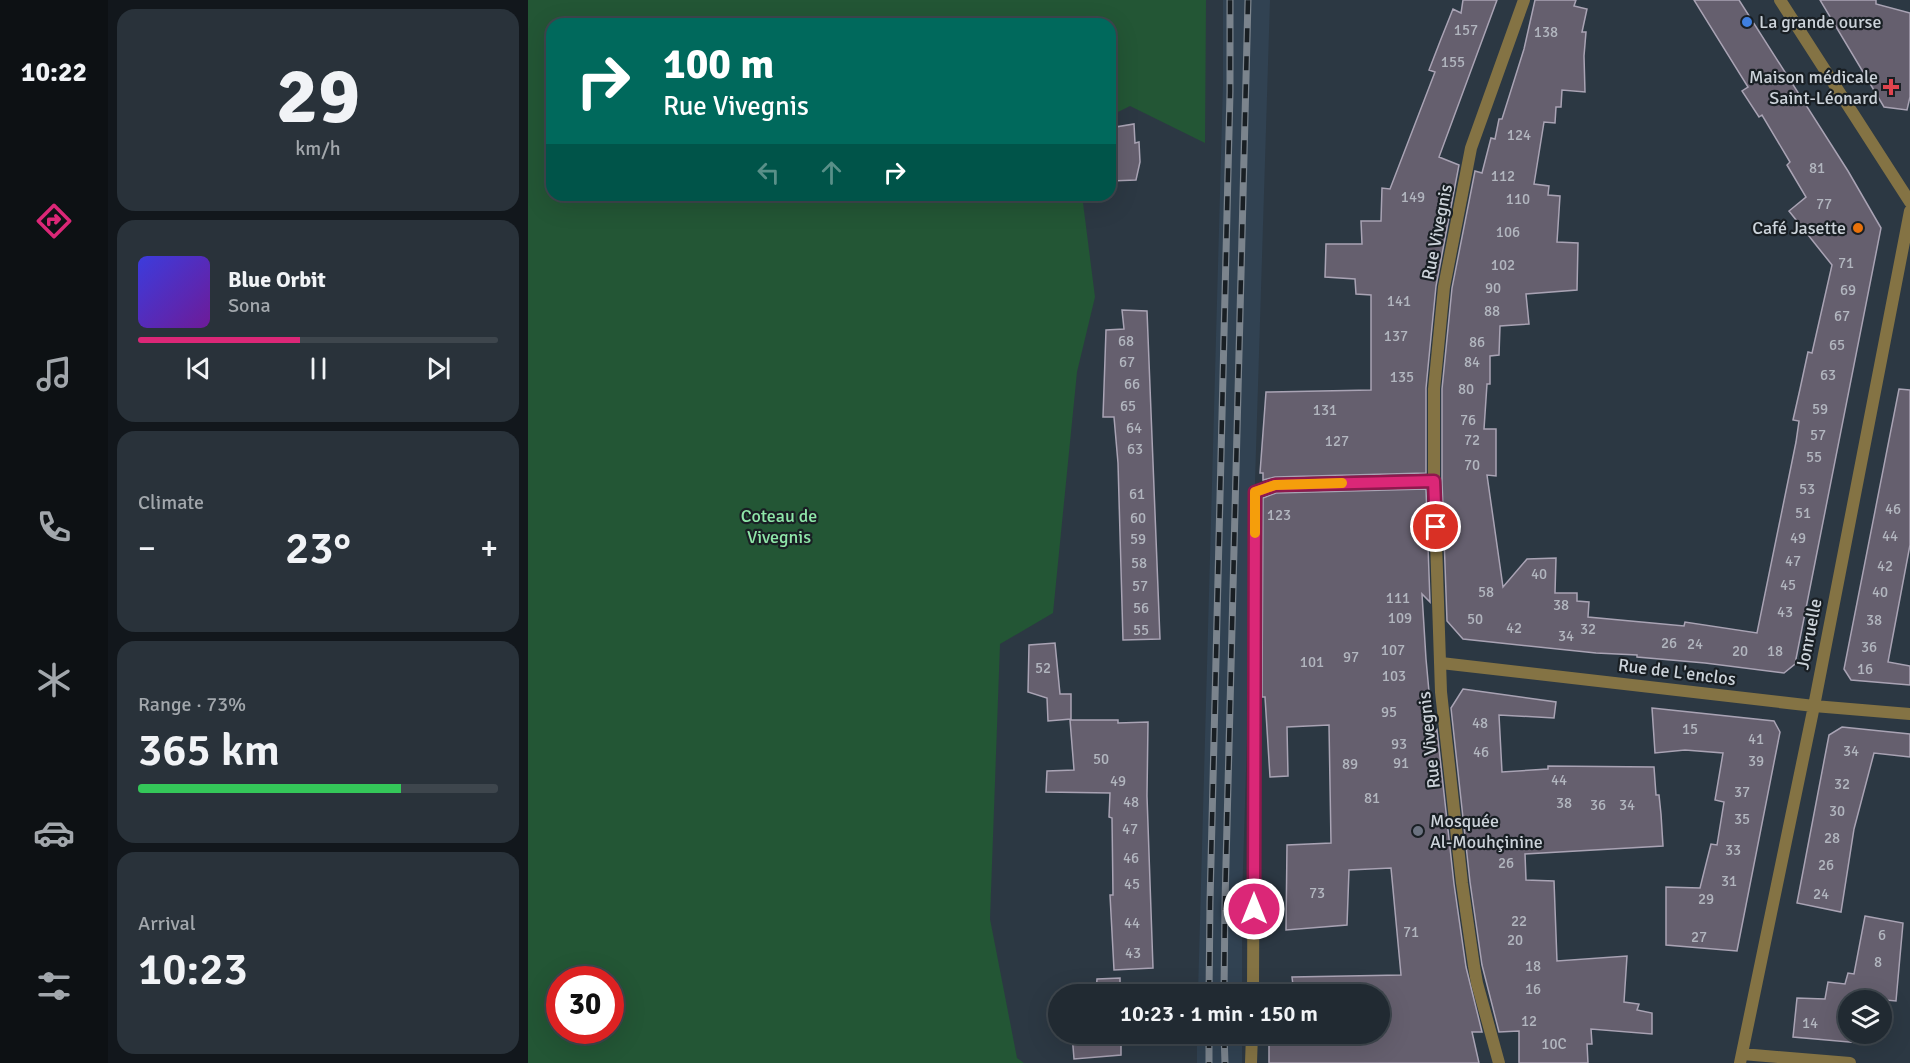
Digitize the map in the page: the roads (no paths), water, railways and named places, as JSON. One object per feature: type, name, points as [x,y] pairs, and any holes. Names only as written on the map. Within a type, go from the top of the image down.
[{"type":"street","name":"Rue Vivegnis","points":[[1499,1063],[1474,966],[1462,883],[1441,692],[1434,481],[1434,389],[1444,287],[1471,148],[1524,0]]},
{"type":"street","points":[[1780,0],[1910,202]]},
{"type":"street","name":"Jonruelle","points":[[1741,1059],[1814,706],[1910,211]]},
{"type":"street","points":[[1253,984],[1255,492],[1275,485],[1434,481]]},
{"type":"street","name":"Rue de L'enclos","points":[[1441,663],[1814,706],[1910,714]]},
{"type":"street","points":[[1251,1063],[1252,1044]]},
{"type":"street","points":[[1741,1059],[1850,1063]]},
{"type":"railway","points":[[1209,984],[1230,92],[1230,0]]},
{"type":"railway","points":[[1224,984],[1248,0]]},
{"type":"railway","points":[[1209,1044],[1209,1063]]},
{"type":"railway","points":[[1224,1044],[1225,1063]]},
{"type":"place","name":"La grande ourse","points":[[1747,22]]},
{"type":"place","name":"Maison médicale Saint-Léonard","points":[[1891,87]]},
{"type":"place","name":"Café Jasette","points":[[1858,228]]},
{"type":"place","name":"Mosquée Al-Mouhçinine","points":[[1418,831]]},
{"type":"park label","name":"Coteau de Vivegnis","points":[[779,526]]}]
